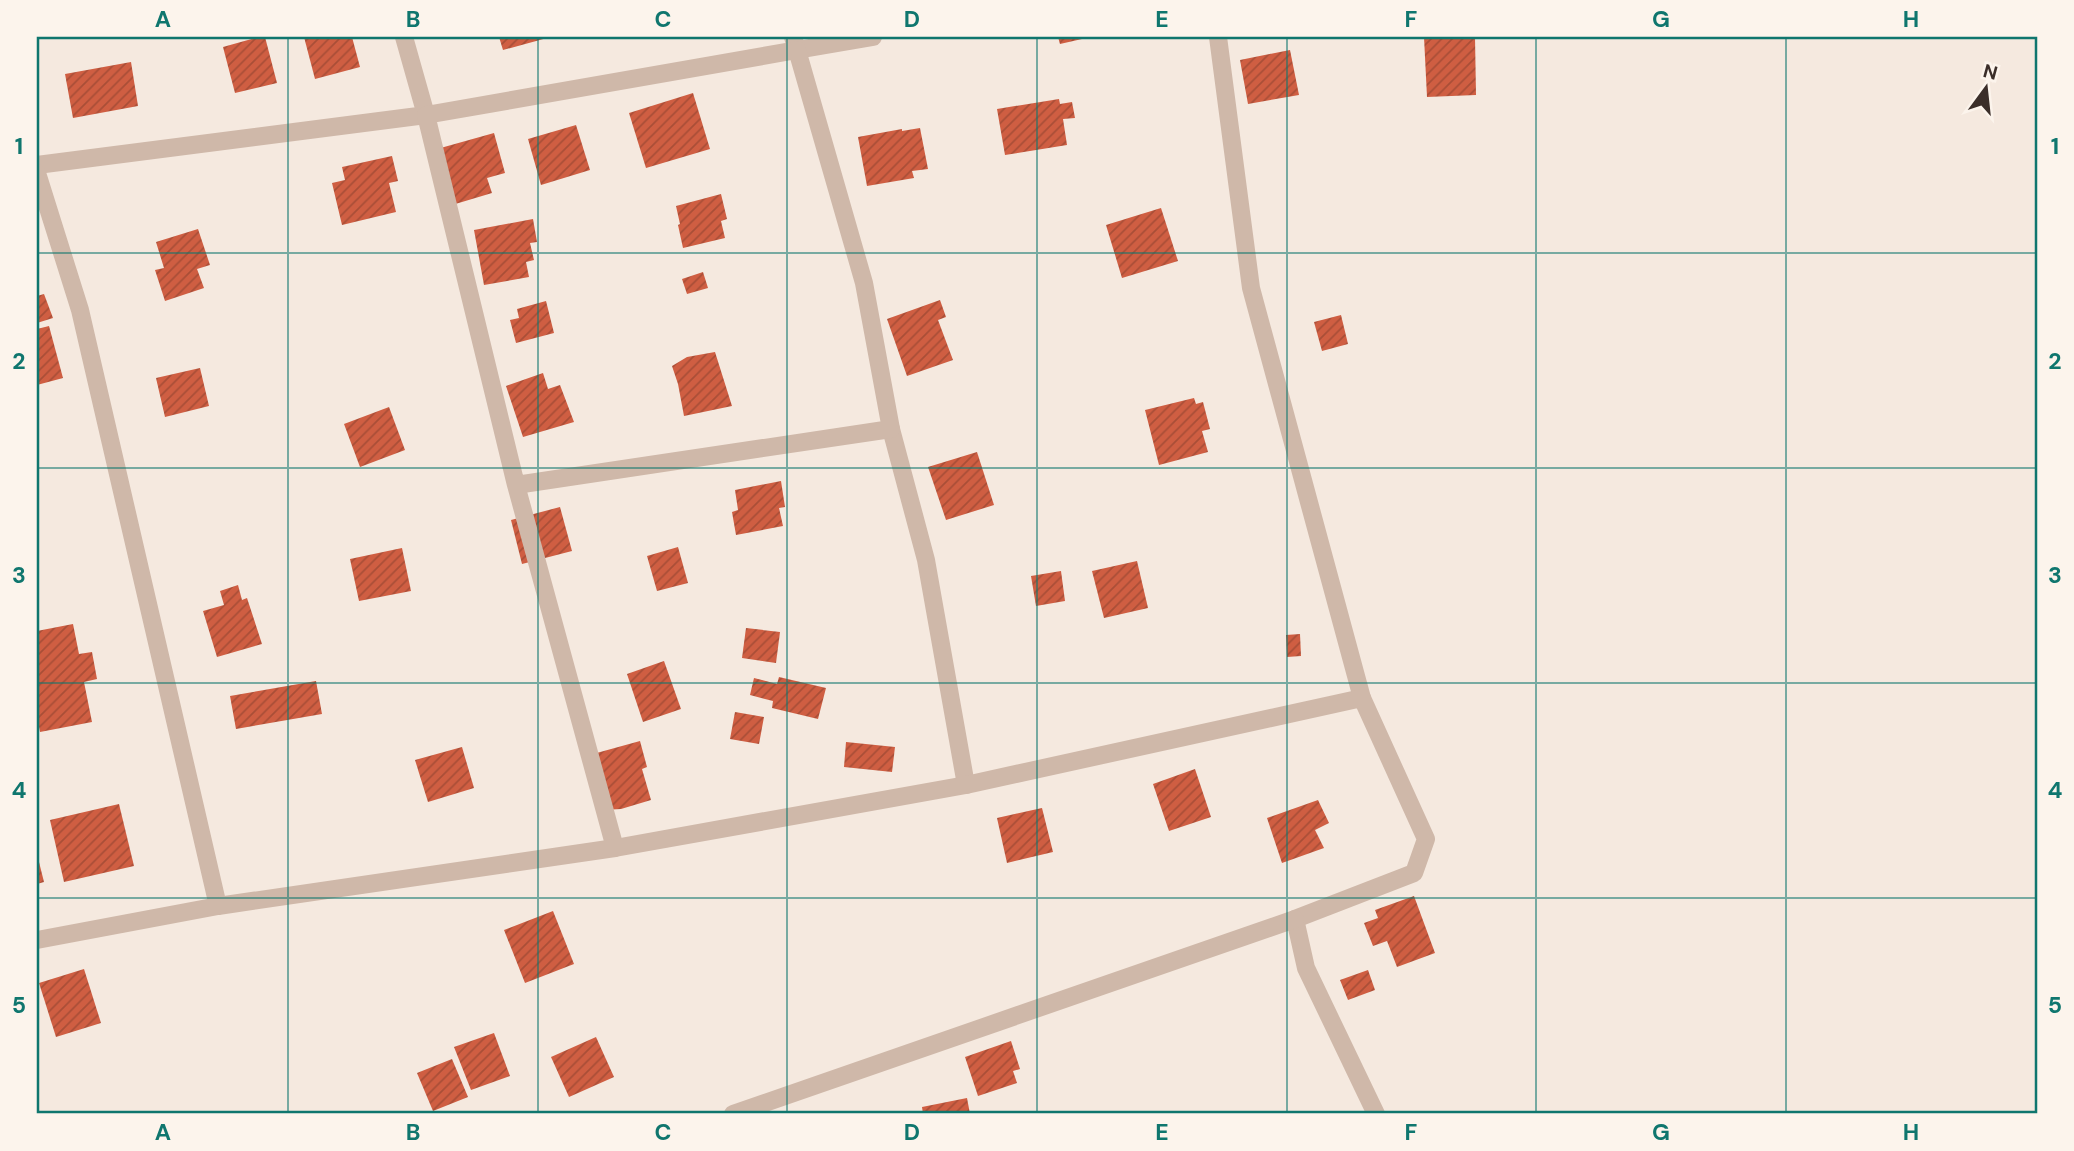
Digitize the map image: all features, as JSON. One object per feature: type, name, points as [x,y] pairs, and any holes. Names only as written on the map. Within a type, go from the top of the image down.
[{"type":"street","points":[[404,37],[426,115],[516,485],[615,848]]},
{"type":"street","points":[[37,165],[426,115],[795,43],[873,37]]},
{"type":"street","points":[[733,1114],[1296,919],[1414,873],[1426,839],[1362,698],[1251,288],[1218,37]]},
{"type":"street","points":[[795,43],[864,283],[891,429],[926,560],[966,785]]},
{"type":"street","points":[[37,173],[80,310],[218,906]]},
{"type":"street","points":[[516,485],[891,429]]},
{"type":"street","points":[[37,940],[218,906],[615,848],[966,785],[1362,698]]},
{"type":"street","points":[[1296,919],[1306,968],[1376,1114]]},
{"type":"building","points":[[265,37],[277,83],[235,93],[223,47]]},
{"type":"building","points":[[304,37],[352,37],[360,67],[315,79]]},
{"type":"building","points":[[499,37],[547,37],[547,38],[503,50]]},
{"type":"building","points":[[1058,37],[1082,37],[1082,39],[1060,44]]},
{"type":"building","points":[[1424,37],[1475,37],[1476,95],[1427,97]]},
{"type":"building","points":[[1290,50],[1299,95],[1248,104],[1240,60]]},
{"type":"building","points":[[131,62],[138,106],[73,118],[65,74]]},
{"type":"building","points":[[693,93],[710,149],[646,168],[629,113]]},
{"type":"building","points":[[1059,99],[1060,104],[1072,102],[1075,118],[1063,119],[1067,145],[1005,155],[997,109]]},
{"type":"building","points":[[576,125],[590,170],[541,185],[528,139]]},
{"type":"building","points":[[920,128],[928,169],[912,171],[914,178],[867,186],[858,137]]},
{"type":"building","points":[[494,133],[505,173],[487,178],[492,193],[452,205],[437,149]]},
{"type":"building","points":[[392,156],[398,181],[389,183],[396,212],[342,225],[332,183],[345,180],[342,167]]},
{"type":"building","points":[[721,194],[727,219],[721,221],[725,238],[683,248],[676,206]]},
{"type":"building","points":[[1161,208],[1178,261],[1122,278],[1106,225]]},
{"type":"building","points":[[533,219],[537,242],[530,243],[534,260],[526,262],[529,277],[484,285],[474,230]]},
{"type":"building","points":[[198,229],[210,265],[197,269],[204,288],[165,301],[155,270],[164,268],[156,242]]},
{"type":"building","points":[[703,272],[708,288],[687,294],[682,279]]},
{"type":"building","points":[[44,294],[53,318],[37,323],[37,296]]},
{"type":"building","points":[[940,300],[946,317],[938,320],[953,360],[907,376],[887,319]]},
{"type":"building","points":[[546,301],[554,333],[516,343],[510,320],[519,318],[517,309]]},
{"type":"building","points":[[1341,315],[1348,344],[1322,351],[1314,322]]},
{"type":"building","points":[[49,326],[63,378],[37,385],[37,329]]},
{"type":"building","points":[[715,352],[732,406],[684,416],[672,366],[687,357]]},
{"type":"building","points":[[200,368],[209,406],[165,417],[156,378]]},
{"type":"building","points":[[543,373],[548,389],[560,385],[574,422],[523,437],[506,386]]},
{"type":"building","points":[[1194,398],[1196,404],[1203,402],[1210,429],[1202,431],[1208,452],[1159,465],[1145,410]]},
{"type":"building","points":[[389,407],[405,450],[360,467],[344,424]]},
{"type":"building","points":[[977,452],[994,505],[946,520],[928,467]]},
{"type":"building","points":[[781,481],[785,507],[779,508],[783,526],[736,535],[732,512],[738,510],[735,490]]},
{"type":"building","points":[[560,507],[572,551],[522,564],[511,520]]},
{"type":"building","points":[[678,547],[688,583],[657,591],[647,556]]},
{"type":"building","points":[[402,548],[411,591],[359,601],[350,559]]},
{"type":"building","points":[[1137,561],[1148,608],[1104,618],[1092,571]]},
{"type":"building","points":[[1061,571],[1065,601],[1036,606],[1031,576]]},
{"type":"building","points":[[238,585],[242,600],[247,598],[262,644],[217,657],[203,611],[224,605],[220,591]]},
{"type":"building","points":[[73,624],[79,654],[92,652],[97,679],[84,682],[92,722],[40,732],[37,716],[37,631]]},
{"type":"building","points":[[746,628],[780,632],[776,663],[742,658]]},
{"type":"building","points":[[1300,634],[1301,656],[1287,657],[1286,635]]},
{"type":"building","points":[[664,661],[681,709],[643,722],[627,674]]},
{"type":"building","points":[[779,677],[826,688],[818,719],[772,708],[773,701],[750,695],[754,678],[777,684]]},
{"type":"building","points":[[316,681],[322,714],[236,729],[230,696]]},
{"type":"building","points":[[735,712],[764,717],[759,744],[730,739]]},
{"type":"building","points":[[640,741],[647,767],[642,769],[651,800],[621,809],[603,810],[593,754]]},
{"type":"building","points":[[846,742],[895,747],[892,772],[844,767]]},
{"type":"building","points":[[462,747],[474,788],[428,802],[415,760]]},
{"type":"building","points":[[1195,769],[1211,817],[1169,831],[1153,784]]},
{"type":"building","points":[[1318,800],[1329,823],[1315,830],[1324,848],[1282,863],[1267,818]]},
{"type":"building","points":[[119,804],[134,866],[64,882],[50,820]]},
{"type":"building","points":[[1042,808],[1053,852],[1007,863],[997,818]]},
{"type":"building","points":[[37,859],[44,882],[37,884]]},
{"type":"building","points":[[1414,896],[1435,953],[1397,967],[1387,941],[1373,946],[1364,923],[1378,918],[1375,910]]},
{"type":"building","points":[[553,911],[574,964],[525,983],[504,930]]},
{"type":"building","points":[[84,969],[101,1023],[56,1037],[39,983]]},
{"type":"building","points":[[1368,970],[1375,990],[1348,1000],[1340,980]]},
{"type":"building","points":[[494,1033],[510,1076],[471,1090],[454,1047]]},
{"type":"building","points":[[596,1037],[614,1077],[569,1097],[551,1057]]},
{"type":"building","points":[[1011,1041],[1020,1069],[1013,1071],[1017,1083],[978,1096],[965,1057]]},
{"type":"building","points":[[452,1059],[468,1097],[433,1111],[417,1073]]},
{"type":"building","points":[[967,1098],[970,1114],[923,1114],[922,1107]]}]
